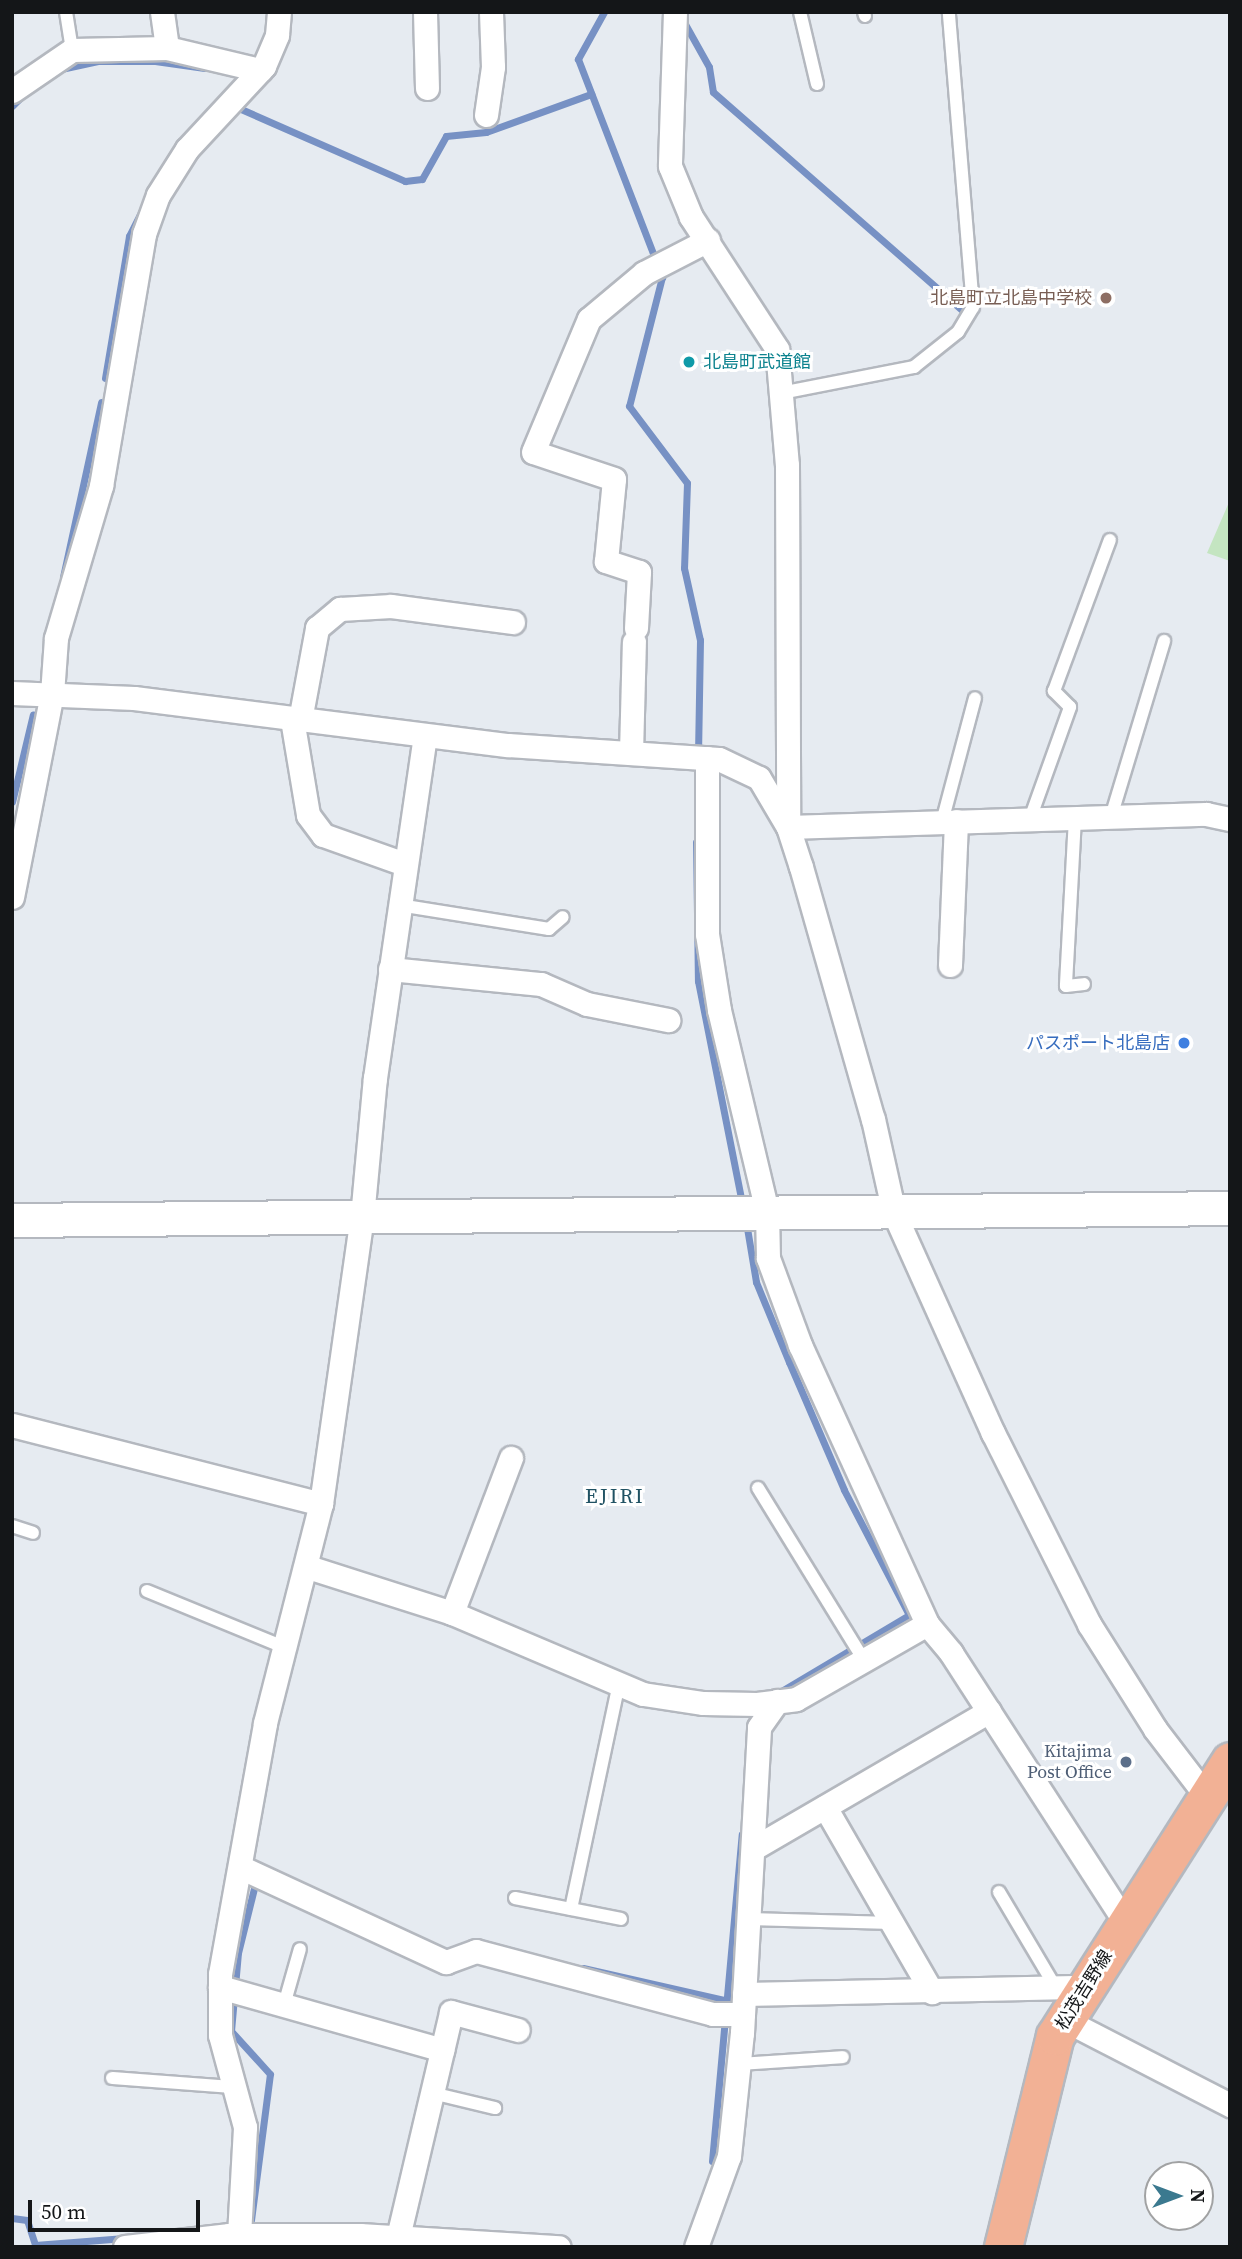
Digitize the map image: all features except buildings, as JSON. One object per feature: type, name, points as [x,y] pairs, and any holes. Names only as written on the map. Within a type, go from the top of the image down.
[{"type":"main road","name":"松茂吉野線","points":[[1003,2247],[1055,2036],[1069,1999],[1126,1923],[1223,1775]]},
{"type":"street","points":[[162,12],[167,48]]},
{"type":"street","points":[[12,897],[52,694],[57,638],[111,433],[144,234],[158,195],[187,149],[260,70],[277,35],[279,12]]},
{"type":"street","points":[[425,12],[427,88]]},
{"type":"street","points":[[486,115],[493,67],[491,12]]},
{"type":"street","points":[[675,12],[670,166],[691,217],[777,349],[787,465],[788,827]]},
{"type":"street","points":[[12,91],[72,50],[167,48],[260,70]]},
{"type":"street","points":[[631,753],[639,572],[606,561],[614,479],[533,452],[589,319],[644,273],[674,255],[708,240]]},
{"type":"street","points":[[405,864],[323,835],[308,815],[296,719],[317,628],[340,609],[391,606],[513,622]]},
{"type":"street","points":[[12,693],[134,698],[425,736],[719,759],[759,778],[788,827],[873,1119],[894,1213],[993,1433],[1089,1624],[1155,1729],[1223,1775]]},
{"type":"street","points":[[232,2239],[244,2127],[220,2035],[220,1987],[265,1723],[308,1567],[321,1504],[362,1217],[390,970],[425,736]]},
{"type":"street","points":[[707,758],[707,934],[751,1212],[800,1345],[927,1624],[989,1712],[1126,1923]]},
{"type":"street","points":[[788,827],[1206,814],[1230,819]]},
{"type":"street","points":[[949,821],[950,965]]},
{"type":"street","points":[[390,970],[541,984],[587,1004],[668,1020]]},
{"type":"street","points":[[12,1220],[1230,1208]]},
{"type":"street","points":[[12,1425],[321,1504]]},
{"type":"street","points":[[452,1613],[511,1458]]},
{"type":"street","points":[[308,1567],[452,1613],[643,1694],[703,1703],[796,1699],[927,1624]]},
{"type":"street","points":[[696,2247],[729,2155],[744,2004],[760,1727],[777,1701]]},
{"type":"street","points":[[754,1848],[989,1712]]},
{"type":"street","points":[[825,1807],[932,1992]]},
{"type":"street","points":[[240,1867],[446,1962],[476,1951],[713,2014],[744,2004],[932,1992],[1069,1999],[1230,2105]]},
{"type":"street","points":[[220,1987],[442,2050]]},
{"type":"street","points":[[398,2237],[451,2012],[518,2030]]},
{"type":"street","points":[[125,2247],[232,2239],[398,2237],[559,2247]]},
{"type":"lane","points":[[66,12],[72,50]]},
{"type":"lane","points":[[800,12],[817,84]]},
{"type":"lane","points":[[781,393],[914,367],[958,332],[973,307],[949,12]]},
{"type":"lane","points":[[1030,819],[1070,707],[1054,691],[1110,540]]},
{"type":"lane","points":[[1111,817],[1164,640]]},
{"type":"lane","points":[[949,821],[975,698]]},
{"type":"lane","points":[[1074,818],[1066,986],[1084,984]]},
{"type":"lane","points":[[399,905],[548,929],[563,917]]},
{"type":"lane","points":[[758,1488],[864,1660]]},
{"type":"lane","points":[[12,1526],[33,1534]]},
{"type":"lane","points":[[147,1591],[286,1648]]},
{"type":"lane","points":[[571,1909],[620,1684]]},
{"type":"lane","points":[[999,1892],[1069,1999]]},
{"type":"lane","points":[[515,1898],[621,1919]]},
{"type":"lane","points":[[749,1919],[892,1923]]},
{"type":"lane","points":[[284,2005],[300,1949]]},
{"type":"lane","points":[[738,2064],[843,2057]]},
{"type":"lane","points":[[112,2077],[233,2087]]},
{"type":"lane","points":[[432,2093],[495,2108]]},
{"type":"green space","points":[[1230,500],[1230,561],[1207,553]]},
{"type":"waterway","points":[[604,12],[578,59],[662,277],[629,406],[687,483],[684,568],[700,640],[698,753]]},
{"type":"waterway","points":[[685,24],[709,67],[713,92],[964,312]]},
{"type":"waterway","points":[[61,69],[100,61],[155,61],[205,68]]},
{"type":"waterway","points":[[234,106],[405,181],[422,179],[446,136],[486,132],[591,94]]},
{"type":"waterway","points":[[12,106],[23,95]]},
{"type":"waterway","points":[[160,173],[174,151]]},
{"type":"waterway","points":[[105,378],[129,236],[141,212]]},
{"type":"waterway","points":[[63,577],[101,402]]},
{"type":"waterway","points":[[12,802],[33,714]]},
{"type":"waterway","points":[[696,842],[698,981],[742,1204]]},
{"type":"waterway","points":[[746,1222],[756,1282],[789,1362],[844,1490],[909,1615],[778,1693]]},
{"type":"waterway","points":[[712,2161],[742,1834]]},
{"type":"waterway","points":[[251,2220],[270,2074],[231,2031],[238,1953],[256,1880]]},
{"type":"waterway","points":[[583,1968],[728,2001]]},
{"type":"waterway","points":[[12,2218],[27,2220],[35,2245],[125,2238]]},
{"type":"place","name":"北島町立北島中学校","points":[[1106,298]]},
{"type":"place","name":"北島町武道館","points":[[689,362]]},
{"type":"place","name":"パスポート北島店","points":[[1184,1043]]},
{"type":"place","name":"Kitajima Post Office","points":[[1126,1762]]},
{"type":"district","name":"EJIRI","points":[[615,1496]]}]
